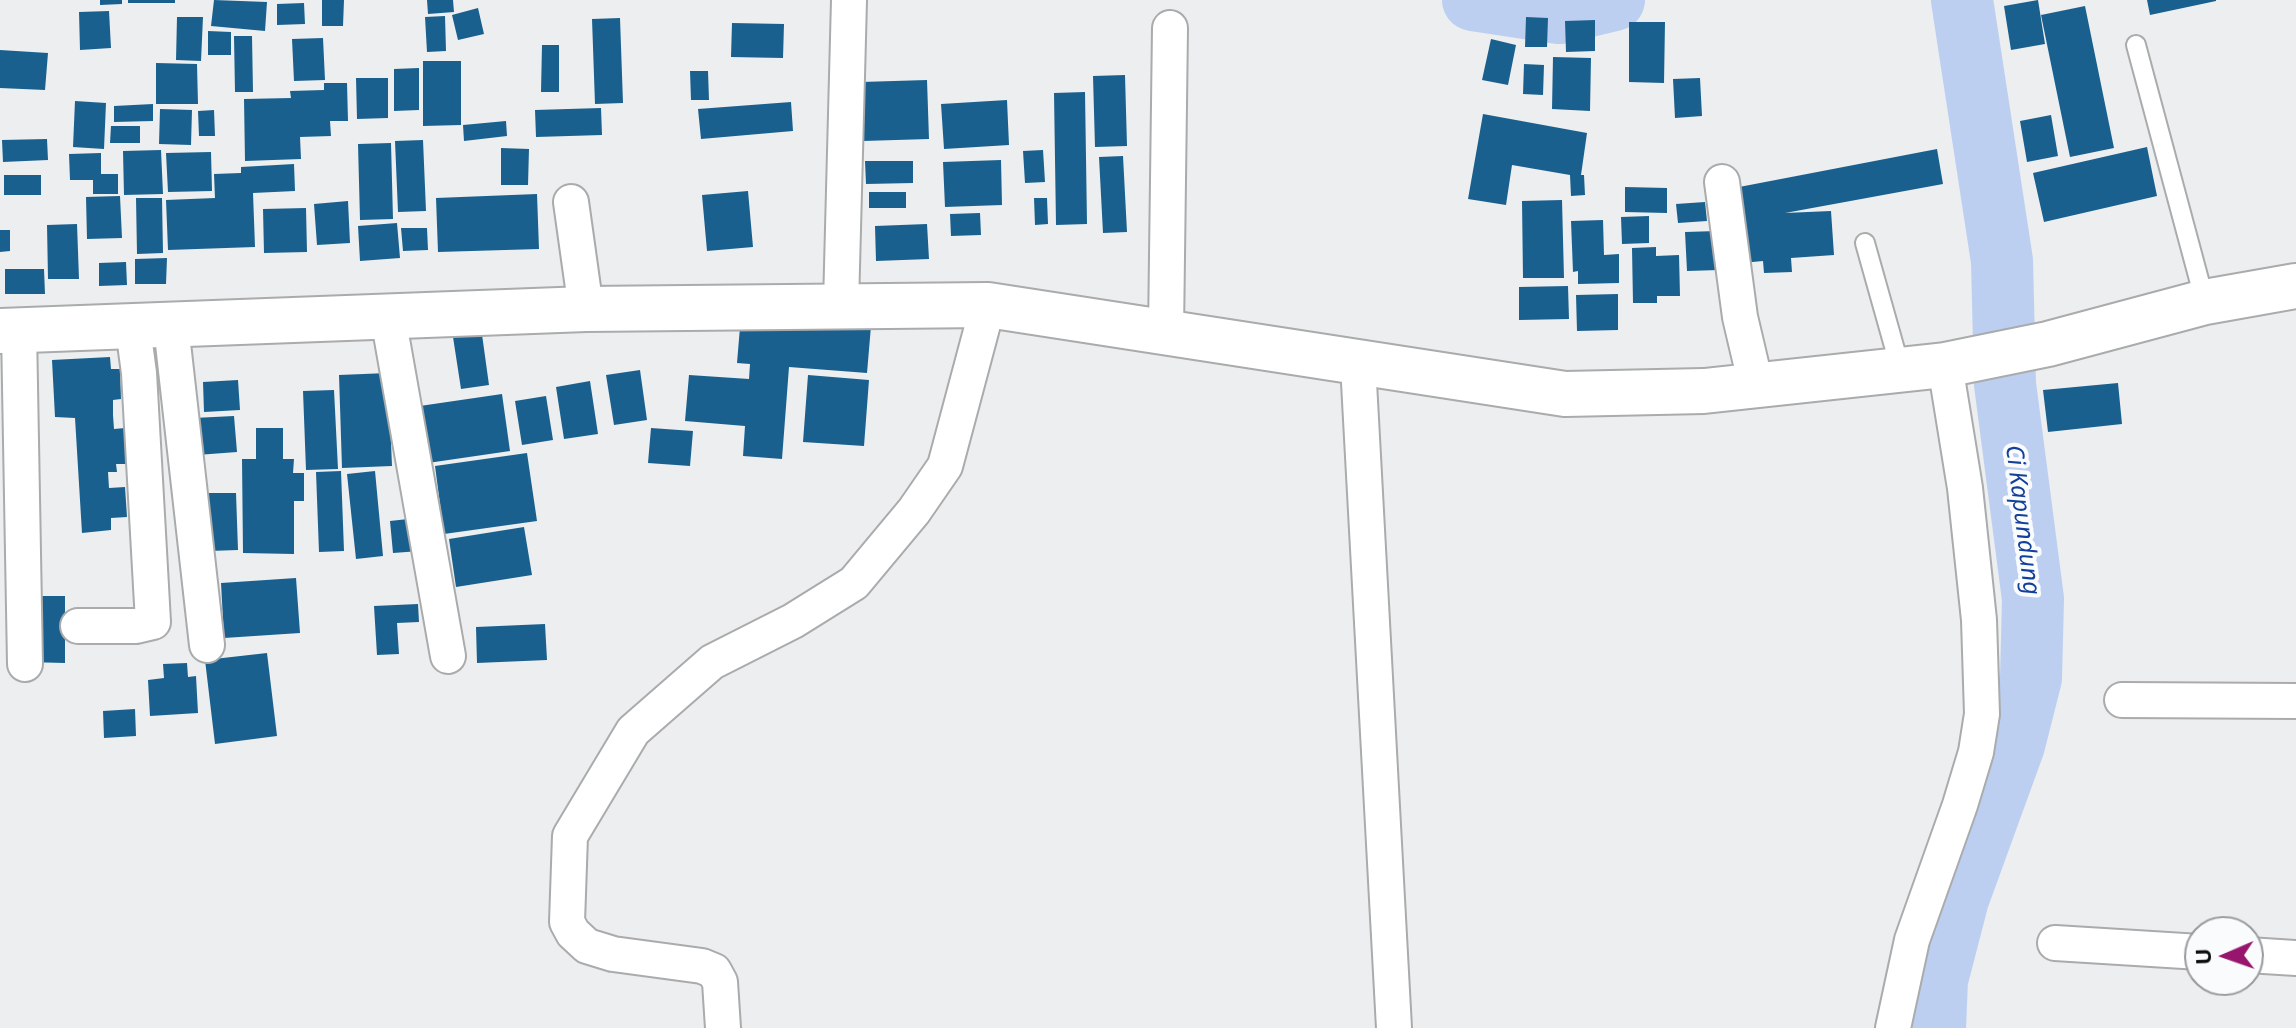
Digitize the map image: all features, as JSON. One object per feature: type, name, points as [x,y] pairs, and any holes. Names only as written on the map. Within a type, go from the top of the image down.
[{"type":"street","points":[[841,305],[849,0]]},
{"type":"street","points":[[1166,332],[1170,28]]},
{"type":"street","points":[[1722,182],[1740,317],[1756,385]]},
{"type":"street","points":[[571,202],[586,309]]},
{"type":"street","points":[[25,664],[10,331],[586,309],[988,305],[1565,394],[1704,391],[1958,363],[2048,344],[2205,302],[2296,286]]},
{"type":"street","points":[[723,1028],[720,982],[714,971],[702,966],[613,954],[587,946],[573,933],[567,922],[570,836],[633,731],[712,662],[793,621],[854,583],[914,511],[945,466],[988,305]]},
{"type":"street","points":[[388,317],[448,656]]},
{"type":"street","points":[[78,626],[136,626],[153,622],[141,389],[152,327]]},
{"type":"street","points":[[152,327],[207,645]]},
{"type":"street","points":[[1893,1028],[1912,940],[1960,805],[1976,752],[1982,714],[1979,620],[1967,503],[1958,363]]},
{"type":"street","points":[[1358,364],[1394,1028]]},
{"type":"street","points":[[2122,700],[2296,701]]},
{"type":"street","points":[[2055,943],[2184,951]]},
{"type":"street","points":[[2264,956],[2296,958]]},
{"type":"lane","points":[[2136,45],[2205,302]]},
{"type":"lane","points":[[1865,243],[1901,371]]},
{"type":"building","points":[[100,0],[122,0],[122,4],[100,5]]},
{"type":"building","points":[[128,0],[175,0],[175,3],[128,3]]},
{"type":"building","points":[[214,0],[267,2],[265,31],[211,26]]},
{"type":"building","points":[[322,0],[344,0],[343,26],[322,26]]},
{"type":"building","points":[[427,0],[453,0],[454,12],[428,14]]},
{"type":"building","points":[[2038,0],[2045,44],[2011,50],[2004,6]]},
{"type":"building","points":[[2147,0],[2216,0],[2216,1],[2150,15]]},
{"type":"building","points":[[304,3],[305,24],[277,25],[277,4]]},
{"type":"building","points":[[2085,6],[2114,148],[2070,157],[2041,15]]},
{"type":"building","points":[[478,8],[484,34],[458,40],[452,15]]},
{"type":"building","points":[[109,11],[111,48],[80,50],[79,12]]},
{"type":"building","points":[[445,16],[446,51],[427,52],[425,17]]},
{"type":"building","points":[[177,17],[203,17],[201,61],[176,60]]},
{"type":"building","points":[[1526,17],[1548,18],[1547,47],[1525,47]]},
{"type":"building","points":[[620,18],[623,103],[595,104],[592,19]]},
{"type":"building","points":[[1595,20],[1595,51],[1566,52],[1565,21]]},
{"type":"building","points":[[1629,22],[1665,22],[1664,83],[1629,82]]},
{"type":"building","points":[[732,23],[784,24],[783,58],[731,57]]},
{"type":"building","points":[[208,31],[231,32],[231,55],[208,55]]},
{"type":"building","points":[[234,36],[252,36],[253,92],[235,92]]},
{"type":"building","points":[[323,38],[325,80],[294,81],[292,39]]},
{"type":"building","points":[[1491,39],[1516,45],[1508,85],[1482,80]]},
{"type":"building","points":[[542,45],[559,45],[559,92],[541,92]]},
{"type":"building","points":[[0,50],[48,53],[45,90],[0,88]]},
{"type":"building","points":[[1553,57],[1591,58],[1590,111],[1552,109]]},
{"type":"building","points":[[423,61],[461,61],[461,125],[423,126]]},
{"type":"building","points":[[156,63],[197,64],[198,104],[156,104]]},
{"type":"building","points":[[1524,64],[1544,65],[1543,95],[1523,94]]},
{"type":"building","points":[[419,68],[419,110],[394,111],[394,69]]},
{"type":"building","points":[[690,71],[708,71],[709,100],[691,100]]},
{"type":"building","points":[[1125,75],[1127,146],[1095,147],[1093,76]]},
{"type":"building","points":[[356,78],[388,78],[388,118],[357,119]]},
{"type":"building","points":[[1700,78],[1702,116],[1675,118],[1673,79]]},
{"type":"building","points":[[927,80],[929,139],[863,141],[861,82]]},
{"type":"building","points":[[324,83],[347,83],[348,121],[330,121],[331,136],[300,137],[301,159],[245,161],[244,99],[291,98],[290,91],[324,90]]},
{"type":"building","points":[[1085,92],[1087,224],[1056,225],[1054,93]]},
{"type":"building","points":[[1007,100],[1009,145],[944,149],[941,104]]},
{"type":"building","points":[[75,101],[106,103],[104,149],[73,147]]},
{"type":"building","points":[[791,102],[793,131],[701,139],[698,109]]},
{"type":"building","points":[[153,104],[153,121],[114,122],[114,106]]},
{"type":"building","points":[[601,108],[602,135],[536,137],[535,110]]},
{"type":"building","points":[[160,109],[192,110],[191,145],[159,144]]},
{"type":"building","points":[[214,110],[215,136],[199,136],[198,111]]},
{"type":"building","points":[[1483,114],[1587,133],[1581,175],[1584,175],[1585,195],[1571,196],[1570,175],[1512,165],[1506,205],[1468,199]]},
{"type":"building","points":[[2051,115],[2058,156],[2027,162],[2020,121]]},
{"type":"building","points":[[506,121],[507,136],[464,141],[463,125]]},
{"type":"building","points":[[111,126],[140,126],[140,143],[110,143]]},
{"type":"building","points":[[47,139],[48,160],[3,162],[2,140]]},
{"type":"building","points":[[423,140],[426,211],[398,212],[395,141]]},
{"type":"building","points":[[391,143],[393,219],[360,220],[358,144]]},
{"type":"building","points":[[2147,147],[2157,196],[2044,222],[2033,173]]},
{"type":"building","points":[[501,148],[529,149],[528,185],[501,185]]},
{"type":"building","points":[[1937,149],[1943,184],[1785,213],[1831,211],[1834,255],[1791,258],[1792,272],[1764,273],[1763,261],[1742,263],[1734,188]]},
{"type":"building","points":[[161,150],[163,194],[124,195],[123,151]]},
{"type":"building","points":[[1043,150],[1045,182],[1025,183],[1023,151]]},
{"type":"building","points":[[211,152],[212,191],[168,192],[166,153]]},
{"type":"building","points":[[101,153],[101,174],[118,174],[118,194],[93,194],[93,180],[70,180],[69,154]]},
{"type":"building","points":[[1123,156],[1127,232],[1103,233],[1099,157]]},
{"type":"building","points":[[1001,160],[1002,205],[945,207],[943,162]]},
{"type":"building","points":[[865,161],[913,161],[913,183],[866,184]]},
{"type":"building","points":[[294,164],[295,191],[253,193],[255,247],[168,250],[166,200],[215,198],[214,174],[241,173],[241,167]]},
{"type":"building","points":[[4,175],[41,175],[41,195],[4,195]]},
{"type":"building","points":[[1625,187],[1667,188],[1667,213],[1625,212]]},
{"type":"building","points":[[748,191],[753,247],[707,251],[702,195]]},
{"type":"building","points":[[869,192],[906,192],[906,208],[869,208]]},
{"type":"building","points":[[537,194],[539,249],[438,252],[436,198]]},
{"type":"building","points":[[120,196],[122,238],[87,239],[86,197]]},
{"type":"building","points":[[136,198],[162,198],[163,253],[137,254]]},
{"type":"building","points":[[1034,198],[1047,198],[1048,224],[1035,225]]},
{"type":"building","points":[[1562,200],[1564,278],[1523,278],[1522,201]]},
{"type":"building","points":[[348,201],[350,243],[317,245],[314,204]]},
{"type":"building","points":[[1705,202],[1707,221],[1678,223],[1676,204]]},
{"type":"building","points":[[306,208],[307,252],[264,253],[263,209]]},
{"type":"building","points":[[980,213],[981,235],[951,236],[950,214]]},
{"type":"building","points":[[1649,216],[1649,243],[1622,244],[1621,217]]},
{"type":"building","points":[[1603,220],[1604,255],[1619,254],[1619,283],[1578,284],[1578,271],[1573,272],[1571,221]]},
{"type":"building","points":[[397,223],[400,258],[360,261],[358,226]]},
{"type":"building","points":[[77,224],[79,279],[48,279],[47,225]]},
{"type":"building","points":[[927,224],[929,259],[876,261],[875,226]]},
{"type":"building","points":[[401,228],[427,228],[428,250],[403,251]]},
{"type":"building","points":[[0,230],[10,230],[10,251],[0,252]]},
{"type":"building","points":[[1717,231],[1719,270],[1687,271],[1685,232]]},
{"type":"building","points":[[1656,247],[1656,256],[1679,255],[1680,296],[1657,296],[1657,303],[1633,303],[1632,248]]},
{"type":"building","points":[[167,258],[166,284],[135,284],[135,259]]},
{"type":"building","points":[[126,262],[127,285],[99,286],[99,263]]},
{"type":"building","points":[[5,269],[44,269],[45,294],[5,294]]},
{"type":"building","points":[[1568,286],[1569,319],[1519,320],[1519,287]]},
{"type":"building","points":[[1618,294],[1618,330],[1577,331],[1576,295]]},
{"type":"building","points":[[741,315],[871,326],[867,373],[789,367],[782,459],[743,456],[745,426],[685,421],[689,375],[749,379],[750,364],[737,363]]},
{"type":"building","points":[[480,320],[489,385],[461,389],[451,324]]},
{"type":"building","points":[[110,357],[111,369],[120,369],[121,399],[113,400],[114,429],[125,428],[127,464],[116,464],[117,472],[108,472],[109,488],[125,487],[127,517],[111,518],[111,530],[82,533],[75,418],[55,417],[52,360]]},
{"type":"building","points":[[640,370],[647,420],[614,425],[606,375]]},
{"type":"building","points":[[388,373],[392,466],[342,468],[339,375]]},
{"type":"building","points":[[808,375],[869,380],[864,446],[803,442]]},
{"type":"building","points":[[238,380],[240,410],[204,412],[203,382]]},
{"type":"building","points":[[590,381],[598,434],[564,439],[556,387]]},
{"type":"building","points":[[2118,383],[2122,424],[2048,432],[2043,390]]},
{"type":"building","points":[[334,390],[338,469],[306,470],[303,391]]},
{"type":"building","points":[[502,394],[510,451],[421,464],[413,407]]},
{"type":"building","points":[[546,396],[553,440],[522,445],[515,401]]},
{"type":"building","points":[[234,416],[237,452],[197,455],[194,418]]},
{"type":"building","points":[[256,428],[283,428],[283,459],[294,459],[293,473],[304,473],[304,501],[294,501],[294,554],[243,553],[242,459],[256,459]]},
{"type":"building","points":[[651,428],[693,431],[690,466],[648,463]]},
{"type":"building","points":[[527,453],[537,521],[444,534],[435,466]]},
{"type":"building","points":[[341,471],[344,551],[319,552],[316,472]]},
{"type":"building","points":[[375,471],[383,556],[356,559],[347,474]]},
{"type":"building","points":[[208,493],[236,493],[238,550],[209,551]]},
{"type":"building","points":[[417,518],[420,551],[393,553],[390,521]]},
{"type":"building","points":[[524,527],[532,575],[456,587],[449,539]]},
{"type":"building","points":[[296,578],[300,633],[224,638],[221,583]]},
{"type":"building","points":[[26,596],[65,596],[65,663],[26,662]]},
{"type":"building","points":[[418,604],[419,622],[397,623],[399,654],[377,655],[374,606]]},
{"type":"building","points":[[545,624],[547,660],[477,663],[476,627]]},
{"type":"building","points":[[267,653],[277,736],[215,744],[205,660]]},
{"type":"building","points":[[187,663],[188,677],[196,676],[198,713],[150,716],[148,680],[164,678],[163,664]]},
{"type":"building","points":[[135,709],[136,736],[104,738],[103,711]]},
{"type":"waterway","points":[[1473,0],[1559,13],[1614,0]]},
{"type":"waterway","name":"Ci Kapundung","points":[[1935,1028],[1937,980],[1958,899],[2014,745],[2031,678],[2033,599],[2005,384],[2002,261],[1962,0]]}]
